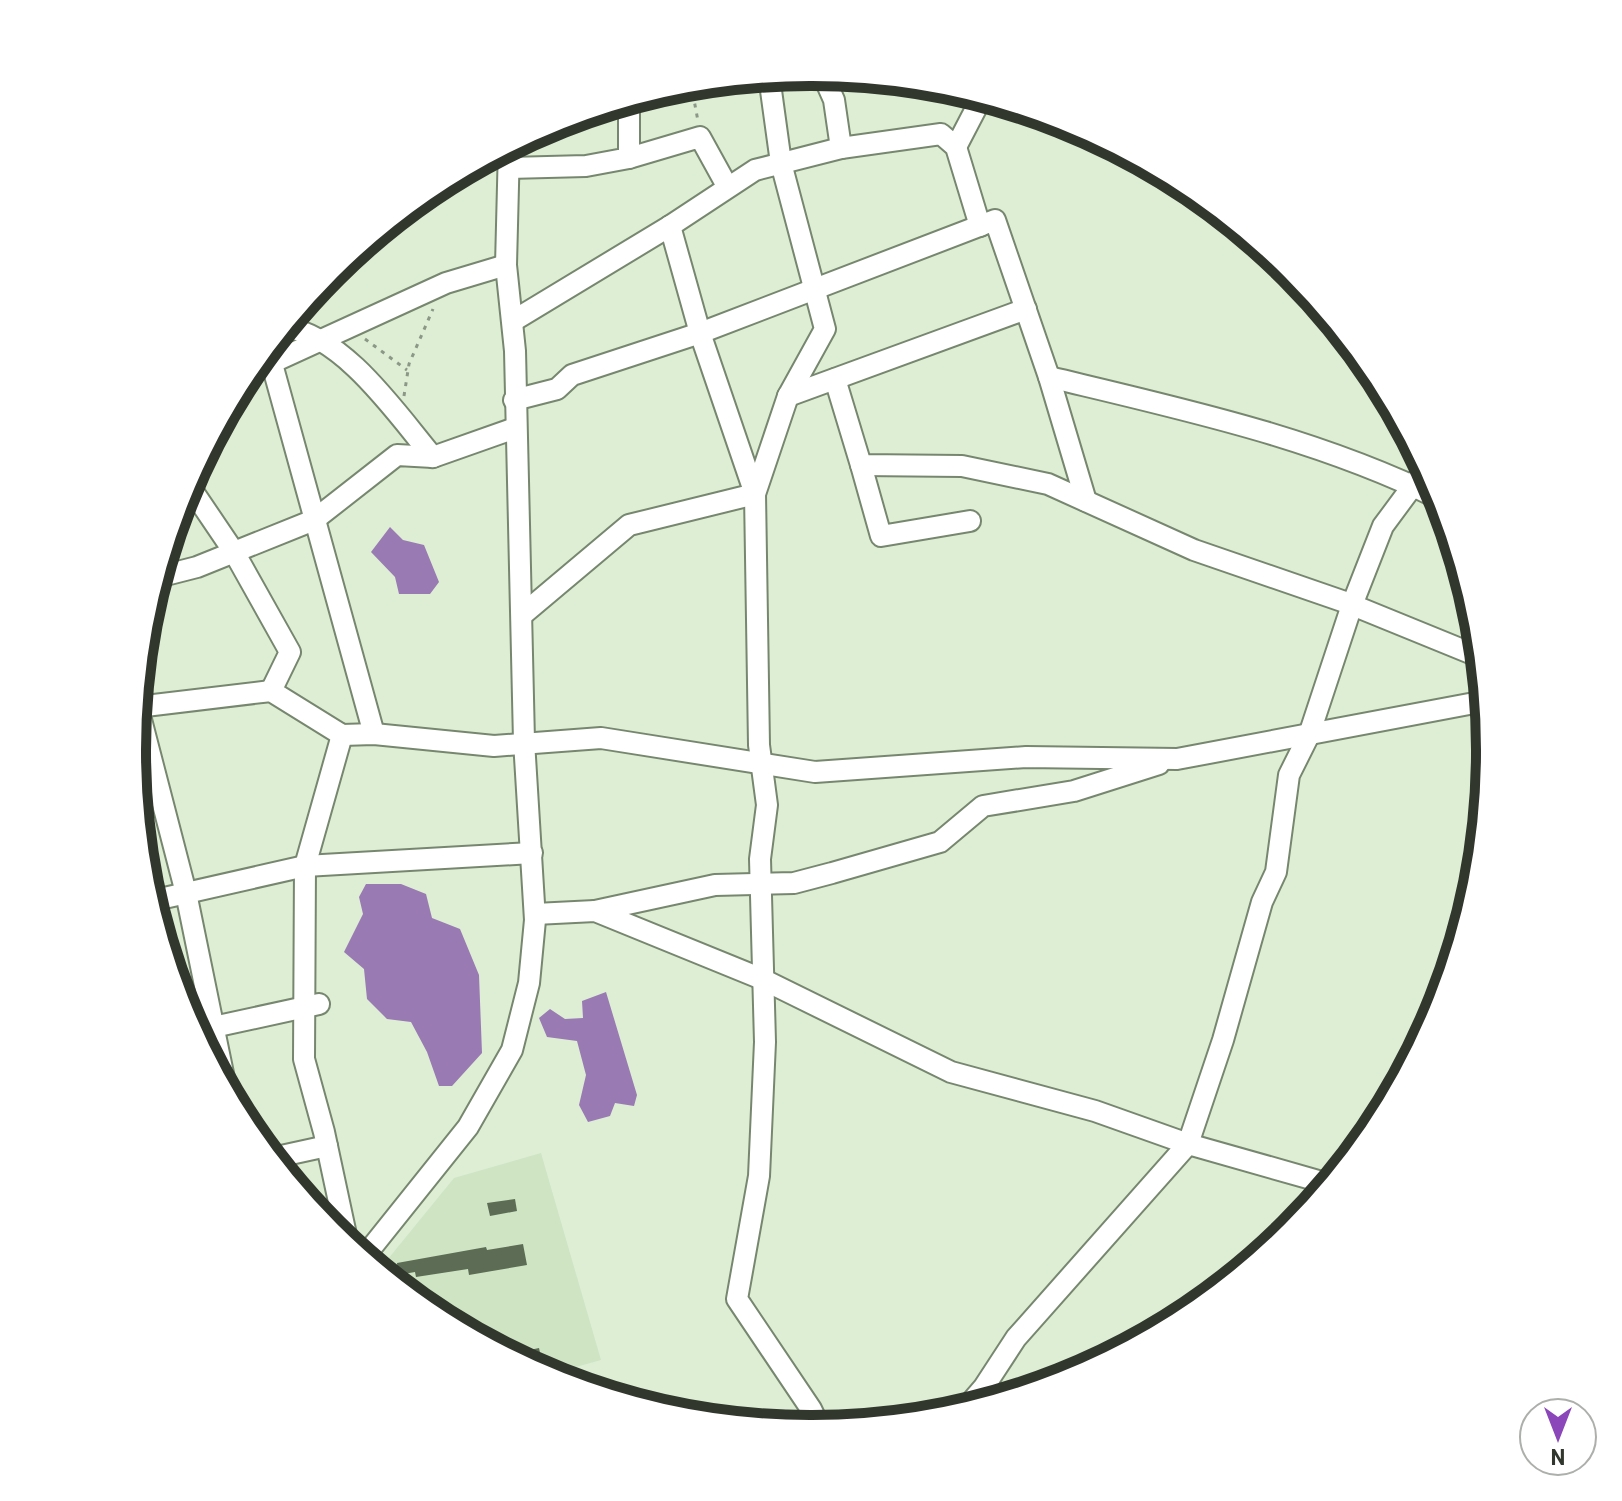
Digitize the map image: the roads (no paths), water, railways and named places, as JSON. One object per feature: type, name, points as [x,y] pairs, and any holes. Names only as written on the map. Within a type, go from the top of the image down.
[{"type":"street","points":[[828,86],[834,100],[841,148]]},
{"type":"street","points":[[755,494],[788,396],[825,329],[812,291],[781,163],[771,87]]},
{"type":"street","points":[[956,147],[977,107]]},
{"type":"street","points":[[629,112],[629,158]]},
{"type":"street","points":[[513,321],[670,226],[755,170],[841,148],[941,134],[956,147],[980,226]]},
{"type":"street","points":[[509,168],[586,166],[629,158],[700,137],[727,186]]},
{"type":"street","points":[[371,1248],[468,1127],[512,1050],[529,983],[535,914],[524,741],[513,321],[506,265],[509,159]]},
{"type":"street","points":[[514,400],[557,389],[572,375],[700,333],[995,220],[1049,377],[1086,501]]},
{"type":"street","points":[[670,226],[700,333],[755,494],[759,745],[767,805],[760,885],[765,1042],[759,1176],[737,1299],[814,1415]]},
{"type":"street","points":[[374,734],[272,364],[344,327],[446,283],[506,265]]},
{"type":"street","points":[[788,396],[1026,309]]},
{"type":"street","points":[[296,331],[317,340],[360,371],[433,457]]},
{"type":"street","points":[[1049,377],[1255,428],[1422,490]]},
{"type":"street","points":[[835,379],[881,536],[970,521]]},
{"type":"street","points":[[171,573],[314,520],[397,455],[433,457],[515,428]]},
{"type":"street","points":[[861,465],[962,466],[1048,484],[1194,550],[1352,605],[1468,652]]},
{"type":"street","points":[[979,1393],[1016,1338],[1188,1144],[1223,1040],[1262,902],[1276,872],[1289,775],[1309,735],[1352,605],[1383,526],[1418,480]]},
{"type":"street","points":[[522,615],[629,525],[755,494]]},
{"type":"street","points":[[197,497],[234,552],[290,652],[271,691]]},
{"type":"street","points":[[148,705],[271,691],[342,735],[374,734],[494,746],[524,741],[601,738],[815,772],[1026,757],[1177,759]]},
{"type":"street","points":[[535,914],[595,911],[715,885],[794,883],[940,842],[983,806],[1074,791],[1177,759],[1474,703]]},
{"type":"street","points":[[342,735],[305,866],[311,1005],[304,1059],[343,1222]]},
{"type":"street","points":[[146,742],[186,893],[202,1017]]},
{"type":"street","points":[[163,898],[305,866],[532,853]]},
{"type":"street","points":[[595,911],[762,979],[951,1072],[1095,1111],[1188,1144],[1318,1181]]},
{"type":"street","points":[[208,1028],[311,1005]]},
{"type":"street","points":[[284,1155],[327,1146]]}]
